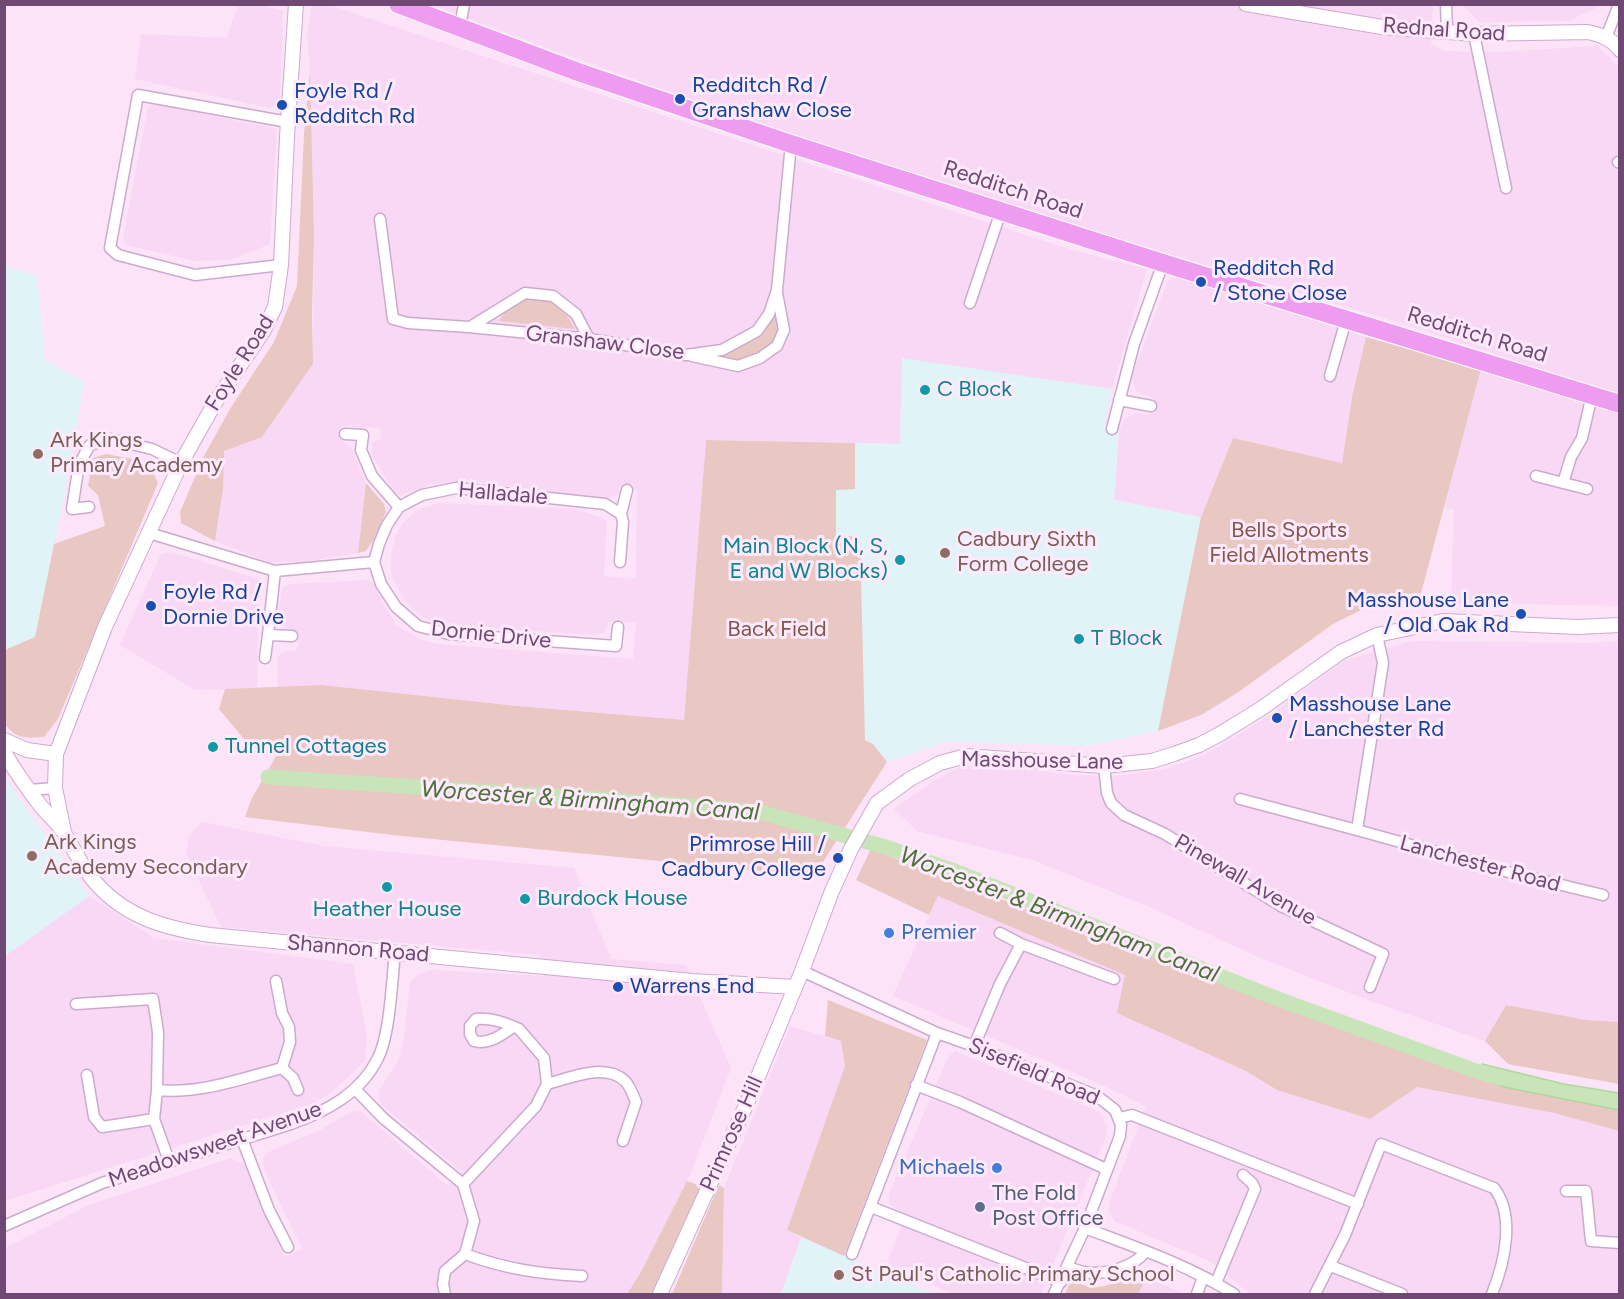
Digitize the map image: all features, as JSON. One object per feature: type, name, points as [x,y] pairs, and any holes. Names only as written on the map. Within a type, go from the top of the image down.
[{"type":"highway","name":"Redditch Road","points":[[398,4],[578,72],[791,144],[1163,263],[1620,404]]},
{"type":"street","name":"Foyle Road","points":[[64,832],[54,788],[56,754],[105,627],[181,463],[216,401],[264,330],[275,306],[281,265],[296,4]]},
{"type":"street","points":[[460,27],[464,4]]},
{"type":"street","points":[[1446,4],[1447,31]]},
{"type":"street","points":[[1619,4],[1606,38],[1620,50]]},
{"type":"street","name":"Rednal Road","points":[[1254,5],[1382,27],[1474,34],[1588,32],[1606,38]]},
{"type":"street","points":[[1474,34],[1506,188]]},
{"type":"street","points":[[281,265],[195,275],[118,255],[110,248],[138,95],[288,122]]},
{"type":"street","name":"Granshaw Close","points":[[380,219],[393,319],[408,323],[589,339],[686,355],[722,350],[757,331],[769,314],[777,290],[791,144]]},
{"type":"street","points":[[970,303],[1001,211]]},
{"type":"street","points":[[1112,429],[1134,344],[1163,263]]},
{"type":"street","points":[[686,355],[738,366],[769,352],[777,346],[784,330],[777,290]]},
{"type":"street","points":[[470,327],[525,294],[553,296],[576,314],[589,339]]},
{"type":"street","points":[[1330,376],[1346,320]]},
{"type":"street","points":[[1563,483],[1571,457],[1582,438],[1592,395]]},
{"type":"street","points":[[1119,400],[1151,406]]},
{"type":"street","points":[[149,533],[275,571],[374,562],[387,525],[399,507],[372,476],[361,450],[363,435],[345,434]]},
{"type":"street","points":[[89,507],[72,509],[79,464],[90,445],[111,439],[152,449],[181,463]]},
{"type":"street","points":[[1536,476],[1587,489]]},
{"type":"street","name":"Halladale","points":[[399,507],[422,495],[456,488],[606,504],[621,514]]},
{"type":"street","points":[[620,562],[623,522],[621,514],[627,490]]},
{"type":"street","name":"Dornie Drive","points":[[374,562],[381,584],[396,607],[418,626],[449,634],[616,646],[618,627]]},
{"type":"street","points":[[265,658],[275,571]]},
{"type":"street","name":"Masshouse Lane","points":[[802,971],[832,891],[851,849],[877,803],[910,779],[940,763],[966,756],[1104,766],[1152,760],[1199,745],[1262,708],[1341,652],[1377,635],[1443,621],[1578,627],[1620,626]]},
{"type":"street","points":[[268,635],[292,636]]},
{"type":"street","points":[[1357,830],[1383,663],[1377,635]]},
{"type":"street","points":[[11,743],[27,750],[56,754]]},
{"type":"street","points":[[11,743],[16,772]]},
{"type":"street","name":"Shannon Road","points":[[4,752],[29,790],[64,832],[91,878],[125,908],[148,922],[177,930],[210,935],[692,981],[795,987]]},
{"type":"street","name":"Pinewall Avenue","points":[[1104,766],[1107,793],[1111,803],[1124,815],[1165,834],[1281,906],[1383,954],[1370,987]]},
{"type":"street","points":[[29,790],[54,788]]},
{"type":"street","name":"Lanchester Road","points":[[1240,799],[1512,873],[1604,895]]},
{"type":"street","points":[[1000,933],[1021,944],[1114,979]]},
{"type":"street","points":[[974,1046],[1000,984],[1021,944]]},
{"type":"street","name":"Meadowsweet Avenue","points":[[4,1226],[102,1183],[316,1115],[355,1089],[379,1057],[386,1029],[395,952]]},
{"type":"street","name":"Primrose Hill","points":[[660,1294],[747,1103],[802,971]]},
{"type":"street","name":"Sisefield Road","points":[[802,971],[937,1033],[1097,1096],[1115,1110],[1122,1125],[1120,1136],[1084,1228],[1054,1294]]},
{"type":"street","points":[[276,981],[282,1013],[289,1027],[290,1042],[282,1068]]},
{"type":"street","points":[[76,1004],[153,999],[158,1032],[158,1090],[154,1119],[169,1161]]},
{"type":"street","points":[[463,1184],[536,1106],[547,1084],[544,1058],[519,1029],[513,1027]]},
{"type":"street","points":[[852,1254],[937,1033]]},
{"type":"street","points":[[282,1068],[293,1078],[298,1090]]},
{"type":"street","points":[[158,1090],[176,1092],[219,1086],[282,1068]]},
{"type":"street","points":[[547,1084],[584,1073],[609,1072],[627,1082],[636,1102],[623,1141]]},
{"type":"street","points":[[87,1075],[94,1117],[102,1127],[154,1119]]},
{"type":"street","points":[[916,1085],[960,1102],[1106,1169]]},
{"type":"street","points":[[355,1089],[383,1118],[463,1184],[474,1221],[465,1254],[445,1271],[443,1284],[445,1294]]},
{"type":"street","points":[[1119,1118],[1132,1115],[1358,1204]]},
{"type":"street","points":[[242,1138],[269,1209],[288,1247]]},
{"type":"street","points":[[1315,1294],[1331,1266],[1381,1144],[1494,1188],[1502,1197],[1507,1234],[1502,1269],[1492,1294]]},
{"type":"street","points":[[1216,1283],[1255,1189],[1243,1175]]},
{"type":"street","points":[[1566,1191],[1587,1191],[1591,1241],[1620,1243]]},
{"type":"street","points":[[871,1207],[1061,1281]]},
{"type":"street","points":[[1084,1228],[1146,1251],[1203,1276],[1234,1294]]},
{"type":"street","points":[[1067,1267],[1090,1273],[1113,1270],[1140,1259],[1146,1251]]},
{"type":"street","points":[[465,1254],[492,1264],[537,1274],[582,1276]]},
{"type":"street","points":[[1331,1266],[1402,1294]]},
{"type":"street","points":[[1197,1294],[1203,1276]]},
{"type":"shaded area","points":[[1433,4],[1431,44],[1444,51],[1495,52],[1598,46],[1619,67],[1619,395],[1417,328],[1096,232],[834,150],[433,5]]},
{"type":"shaded area","points":[[238,5],[262,5],[283,11],[280,101],[270,108],[135,79],[141,34],[227,38]]},
{"type":"shaded area","points":[[312,5],[329,5],[1069,249],[1147,269],[1112,389],[903,359],[900,444],[706,440],[684,720],[517,706],[322,685],[278,687],[277,657],[286,651],[297,650],[299,634],[284,626],[278,617],[282,588],[291,584],[368,580],[375,585],[384,606],[397,626],[421,640],[438,644],[633,659],[636,623],[609,621],[605,633],[591,635],[438,624],[419,615],[403,598],[391,575],[391,556],[395,536],[403,523],[417,510],[439,503],[576,509],[607,520],[604,576],[636,579],[637,489],[622,486],[621,493],[608,499],[478,482],[433,484],[397,496],[372,455],[372,443],[381,438],[380,428],[342,426],[341,440],[352,448],[366,483],[358,553],[302,562],[268,562],[215,541],[223,489],[223,450],[262,437],[313,364],[314,237],[307,34]]},
{"type":"shaded area","points":[[1463,5],[1602,5],[1569,21],[1479,22]]},
{"type":"shaded area","points":[[155,104],[277,129],[270,244],[230,260],[195,261],[126,245],[123,238],[148,107]]},
{"type":"shaded area","name":"Ark Kings Primary Academy","points":[[5,266],[37,276],[45,360],[84,382],[65,493],[35,637],[5,650]]},
{"type":"shaded area","points":[[1181,276],[1366,337],[1352,397],[1342,463],[1233,438],[1201,517],[1114,500],[1119,429],[1126,417],[1137,413],[1151,415],[1154,398],[1138,393],[1132,376],[1167,282]]},
{"type":"shaded area","name":"Cadbury Sixth Form College","points":[[902,358],[1112,389],[1104,426],[1119,429],[1114,500],[1201,517],[1158,731],[1085,746],[949,741],[887,762],[873,744],[805,716],[706,440],[900,444]]},
{"type":"shaded area","points":[[1481,369],[1619,414],[1619,606],[1458,603],[1451,600],[1454,509],[1444,508]]},
{"type":"shaded area","points":[[171,552],[259,579],[257,688],[195,690],[120,645],[161,554]]},
{"type":"shaded area","points":[[1412,641],[1590,643],[1619,641],[1619,1022],[1586,1020],[1507,1006],[1485,1041],[1376,1003],[1258,957],[1152,908],[1036,861],[917,831],[894,809],[933,781],[962,766],[1006,766],[1071,775],[1117,776],[1165,769],[1203,756],[1270,715],[1343,661]]},
{"type":"shaded area","name":"Ark Kings Academy Secondary","points":[[4,777],[89,896],[5,956],[4,956]]},
{"type":"shaded area","points":[[202,822],[324,846],[574,868],[611,959],[686,965],[731,1068],[690,1175],[641,1272],[627,1294],[5,1294],[5,1248],[89,1205],[231,1158],[244,1164],[285,1257],[302,1249],[264,1169],[263,1159],[266,1153],[320,1130],[351,1112],[360,1111],[448,1186],[461,1171],[381,1104],[378,1098],[380,1089],[398,1061],[404,1037],[410,983],[417,975],[432,970],[544,976],[540,955],[221,927],[186,853],[189,836]]},
{"type":"shaded area","points":[[89,896],[154,938],[353,964],[367,1034],[365,1061],[331,1093],[311,1104],[5,1201],[4,956]]},
{"type":"shaded area","points":[[938,896],[1126,975],[1246,1071],[1277,1090],[1370,1119],[1416,1087],[1554,1113],[1619,1131],[1619,1294],[1250,1294],[1211,1262],[1114,1221],[1109,1210],[1111,1198],[1146,1106],[893,996]]},
{"type":"shaded area","points":[[790,1026],[841,1041],[845,1066],[787,1230],[801,1238],[781,1294],[722,1294],[724,1188]]},
{"type":"shaded area","points":[[955,1051],[1100,1112],[1107,1127],[1107,1134],[1041,1294],[954,1294],[886,1265],[906,1215],[889,1204],[889,1194],[948,1057]]},
{"type":"shaded area","points":[[1482,1064],[1564,1084],[1619,1093],[1619,1110],[1504,1087],[1480,1078]]},
{"type":"shaded area","name":"St Paul's Catholic Primary School","points":[[801,1238],[936,1294],[781,1294]]},
{"type":"shaded area","points":[[1147,1277],[1184,1294],[1138,1294]]},
{"type":"green space","points":[[310,71],[314,237],[313,364],[262,437],[224,451],[223,489],[215,541],[181,523],[180,512],[204,456],[230,409],[274,342],[297,286],[304,134]]},
{"type":"green space","points":[[777,290],[784,330],[777,346],[738,366],[686,355],[722,350],[757,331]]},
{"type":"green space","points":[[528,298],[549,300],[566,314],[575,329],[499,321],[508,310]]},
{"type":"green space","name":"Bells Sports Field Allotments","points":[[1366,337],[1481,369],[1421,593],[1391,595],[1333,624],[1237,693],[1201,715],[1158,731],[1201,517],[1233,438],[1342,463],[1352,397]]},
{"type":"green space","name":"Back Field","points":[[706,440],[855,443],[855,489],[836,490],[836,536],[860,536],[865,740],[873,744],[887,762],[814,876],[392,835],[245,817],[251,800],[280,749],[244,739],[219,709],[225,689],[322,685],[517,706],[684,720]]},
{"type":"green space","points":[[106,454],[148,462],[158,483],[58,719],[44,737],[32,738],[17,735],[5,724],[5,650],[35,637],[54,544],[105,526],[98,495],[88,486],[93,458]]},
{"type":"green space","points":[[366,483],[384,504],[386,512],[366,551],[358,553]]},
{"type":"green space","points":[[871,849],[1260,999],[1504,1087],[1619,1110],[1619,1131],[1554,1113],[1417,1087],[1370,1119],[1277,1090],[1246,1071],[1117,1013],[1125,975],[938,896],[929,915],[856,880]]},
{"type":"green space","points":[[828,1000],[927,1040],[844,1256],[787,1230],[845,1066],[841,1041],[825,1036]]},
{"type":"green space","points":[[1506,1005],[1586,1020],[1619,1022],[1619,1084],[1508,1064],[1485,1041]]},
{"type":"green space","points":[[687,1181],[701,1186],[652,1294],[627,1294],[641,1272]]},
{"type":"green space","points":[[719,1185],[724,1188],[722,1294],[672,1294]]},
{"type":"green space","points":[[1129,1277],[1147,1277],[1138,1294],[1065,1294],[1069,1285],[1074,1282],[1096,1287]]},
{"type":"waterway","name":"Worcester & Birmingham Canal","points":[[268,777],[760,812],[889,848],[952,870],[1278,999],[1500,1078]]},
{"type":"place","name":"Redditch Rd / Granshaw Close","points":[[680,99]]},
{"type":"place","name":"Foyle Rd / Redditch Rd","points":[[282,105]]},
{"type":"place","name":"Redditch Rd / Stone Close","points":[[1201,282]]},
{"type":"place","name":"C Block","points":[[925,390]]},
{"type":"place","name":"Ark Kings Primary Academy","points":[[38,454]]},
{"type":"place","name":"Cadbury Sixth Form College","points":[[945,553]]},
{"type":"place","name":"Main Block (N, S, E and W Blocks)","points":[[900,560]]},
{"type":"place","name":"Foyle Rd / Dornie Drive","points":[[151,606]]},
{"type":"place","name":"Masshouse Lane / Old Oak Rd","points":[[1521,614]]},
{"type":"place","name":"T Block","points":[[1079,639]]},
{"type":"place","name":"Masshouse Lane / Lanchester Rd","points":[[1277,718]]},
{"type":"place","name":"Tunnel Cottages","points":[[213,747]]},
{"type":"place","name":"Ark Kings Academy Secondary","points":[[32,856]]},
{"type":"place","name":"Primrose Hill / Cadbury College","points":[[838,858]]},
{"type":"place","name":"Heather House","points":[[387,887]]},
{"type":"place","name":"Burdock House","points":[[525,899]]},
{"type":"place","name":"Premier","points":[[889,933]]},
{"type":"place","name":"Warrens End","points":[[618,987]]},
{"type":"place","name":"Michaels","points":[[997,1168]]},
{"type":"place","name":"The Fold Post Office","points":[[980,1207]]},
{"type":"place","name":"St Paul's Catholic Primary School","points":[[839,1275]]}]
